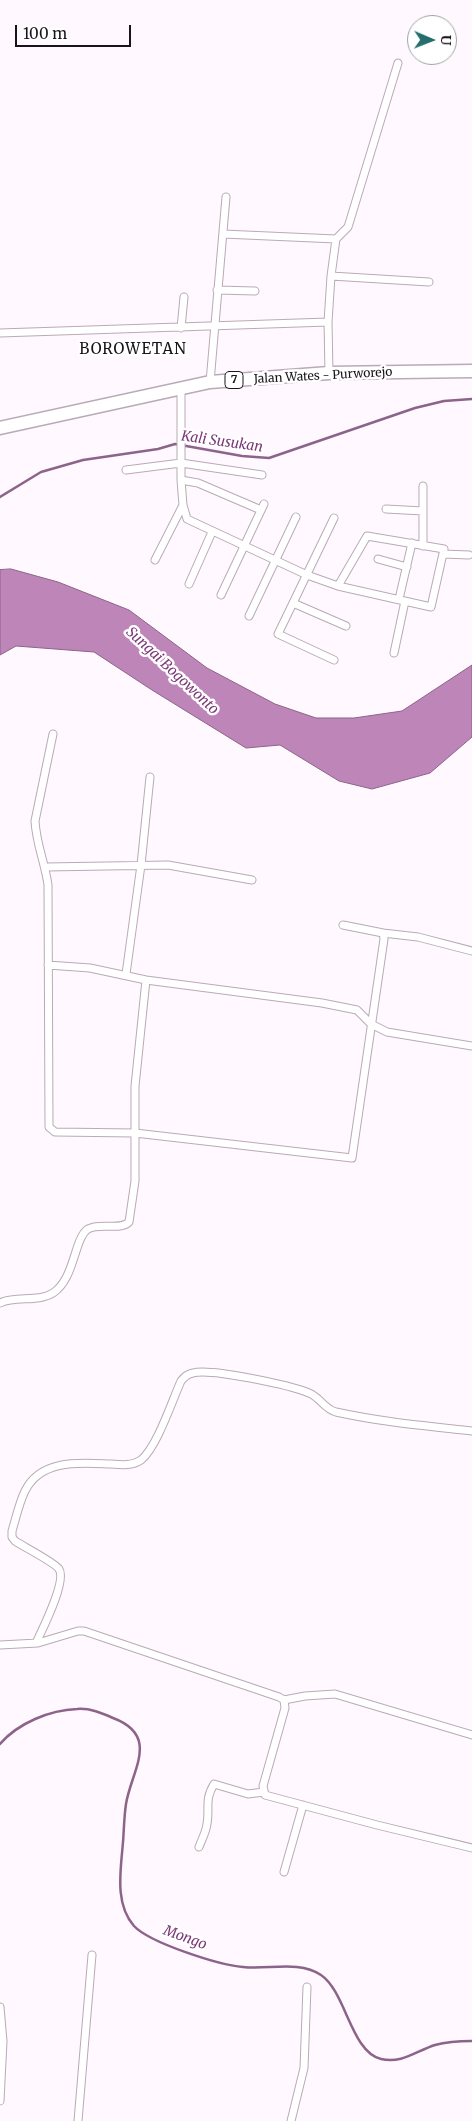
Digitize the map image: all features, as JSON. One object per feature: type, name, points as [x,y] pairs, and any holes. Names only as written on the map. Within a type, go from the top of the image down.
[{"type":"highway","name":"Jalan Wates - Purworejo","points":[[0,428],[210,382],[329,373],[472,370]]},
{"type":"street","points":[[329,373],[328,322],[336,239],[348,227],[398,63]]},
{"type":"street","points":[[210,382],[226,197]]},
{"type":"street","points":[[223,234],[336,239]]},
{"type":"street","points":[[331,276],[429,282]]},
{"type":"street","points":[[217,290],[255,291]]},
{"type":"street","points":[[181,328],[184,297]]},
{"type":"street","points":[[0,333],[328,322]]},
{"type":"street","points":[[181,387],[180,451],[182,505],[187,519],[308,575],[338,586],[431,607],[444,549],[367,536],[338,586]]},
{"type":"street","points":[[126,470],[181,463],[262,475]]},
{"type":"street","points":[[181,480],[198,482],[262,507],[221,595]]},
{"type":"street","points":[[423,486],[423,546]]},
{"type":"street","points":[[155,560],[182,505]]},
{"type":"street","points":[[386,509],[423,512]]},
{"type":"street","points":[[249,616],[296,517]]},
{"type":"street","points":[[334,518],[278,634],[334,660]]},
{"type":"street","points":[[189,584],[212,532]]},
{"type":"street","points":[[394,653],[412,544]]},
{"type":"street","points":[[443,554],[469,555]]},
{"type":"street","points":[[378,559],[407,568]]},
{"type":"street","points":[[293,603],[346,626]]},
{"type":"street","points":[[53,734],[35,821],[37,840],[46,867],[49,910],[50,1129],[55,1132],[135,1133],[352,1158],[383,947],[383,932]]},
{"type":"street","points":[[126,974],[141,865],[150,777]]},
{"type":"street","points":[[46,867],[168,864],[252,880]]},
{"type":"street","points":[[343,925],[418,937],[472,951]]},
{"type":"street","points":[[48,965],[90,968],[126,974],[146,980],[322,1003],[357,1010],[371,1024],[387,1032],[472,1046]]},
{"type":"street","points":[[0,1303],[45,1298],[54,1293],[65,1281],[86,1231],[97,1226],[128,1223],[130,1219],[135,1181],[135,1086],[146,980]]},
{"type":"street","points":[[36,1643],[57,1592],[61,1575],[57,1567],[15,1541],[12,1537],[12,1531],[25,1492],[43,1473],[58,1466],[72,1463],[127,1465],[140,1460],[150,1448],[181,1381],[188,1375],[197,1372],[249,1378],[310,1393],[326,1408],[334,1412],[383,1421],[472,1431]]},
{"type":"street","points":[[0,1645],[36,1643],[84,1631],[284,1700],[305,1696],[335,1694],[472,1735]]},
{"type":"street","points":[[284,1700],[284,1717],[263,1786],[264,1792],[268,1796],[472,1848]]},
{"type":"street","points":[[199,1847],[207,1824],[208,1812],[206,1802],[214,1784],[248,1794],[264,1792]]},
{"type":"street","points":[[284,1872],[304,1805]]},
{"type":"street","points":[[78,2121],[92,1955]]},
{"type":"street","points":[[291,2121],[304,2068],[307,1987]]},
{"type":"street","points":[[0,2007],[3,2041],[0,2101]]},
{"type":"water","name":"Sungai Bogowonto","points":[[11,569],[58,582],[129,610],[207,668],[275,704],[316,718],[354,718],[402,711],[472,665],[472,737],[430,773],[372,789],[339,781],[280,745],[246,748],[94,652],[16,646],[0,655],[0,570]]},
{"type":"waterway","name":"Kali Susukan","points":[[0,497],[41,472],[83,460],[158,449],[175,444],[242,456],[269,458],[415,408],[444,401],[472,399]]},
{"type":"waterway","name":"Mongo","points":[[0,1744],[16,1730],[35,1719],[56,1712],[77,1709],[91,1710],[109,1716],[128,1726],[136,1734],[140,1744],[139,1755],[126,1804],[120,1886],[121,1896],[128,1917],[142,1933],[169,1946],[218,1962],[253,1968],[283,1966],[312,1970],[330,1983],[362,2045],[371,2054],[381,2059],[396,2060],[435,2045],[472,2041]]},
{"type":"district","name":"BOROWETAN","points":[[133,350]]}]
